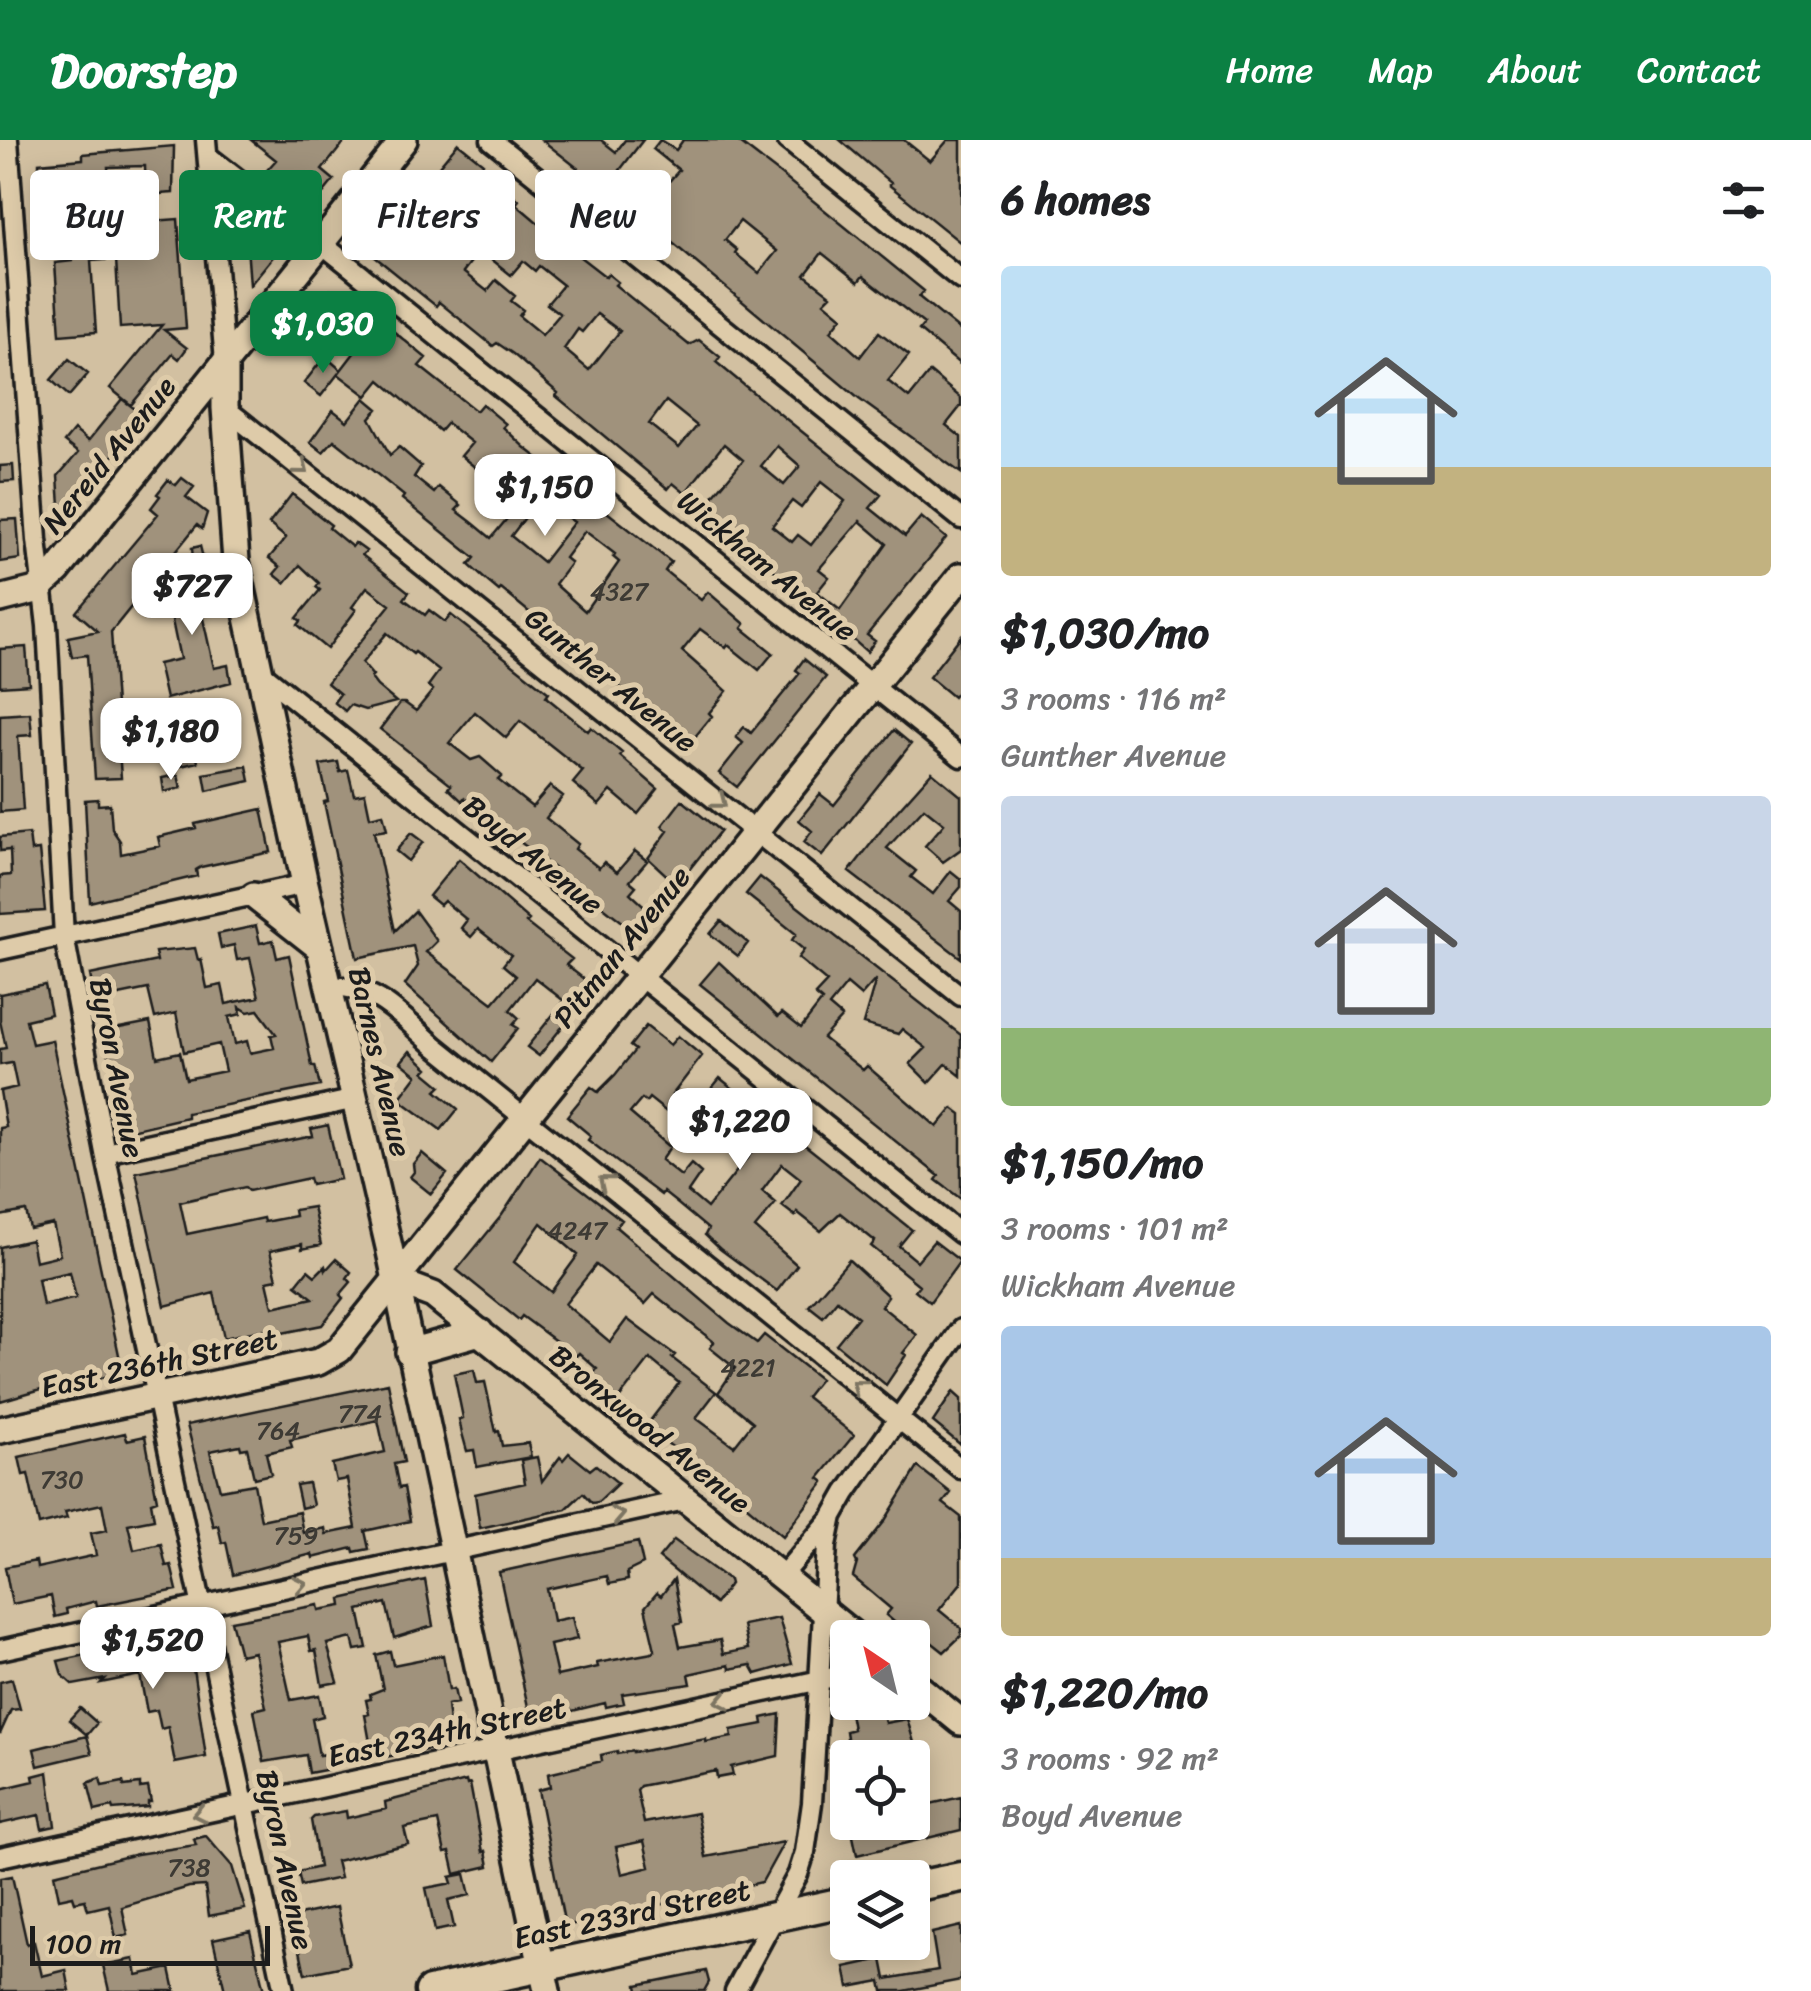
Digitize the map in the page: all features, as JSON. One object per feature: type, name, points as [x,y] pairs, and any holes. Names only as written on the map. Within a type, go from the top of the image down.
[{"type":"main road","points":[[930,1883],[961,1877]]},
{"type":"main road","name":"East 233rd Street","points":[[430,1991],[545,1979],[776,1916],[830,1906]]},
{"type":"street","name":"Byron Avenue","points":[[8,140],[43,586],[64,936],[105,1153],[284,1991]]},
{"type":"street","name":"Nereid Avenue","points":[[322,242],[404,140]]},
{"type":"street","points":[[491,140],[961,519]]},
{"type":"street","points":[[786,140],[961,280]]},
{"type":"street","name":"Wickham Avenue","points":[[208,149],[233,170]]},
{"type":"street","name":"Barnes Avenue","points":[[208,149],[236,561],[396,1280],[545,1979]]},
{"type":"street","name":"Wickham Avenue","points":[[322,244],[961,757]]},
{"type":"street","name":"Nereid Avenue","points":[[43,586],[307,260]]},
{"type":"street","name":"Gunther Avenue","points":[[225,408],[961,996]]},
{"type":"street","name":"Pitman Avenue","points":[[331,1356],[961,576]]},
{"type":"street","points":[[0,599],[30,594],[43,586]]},
{"type":"street","name":"Boyd Avenue","points":[[258,670],[961,1234]]},
{"type":"street","points":[[0,950],[305,884]]},
{"type":"street","points":[[254,896],[320,948]]},
{"type":"street","points":[[330,986],[359,988],[382,1000],[961,1469]]},
{"type":"street","points":[[105,1153],[356,1099]]},
{"type":"street","name":"Bronxwood Avenue","points":[[396,1280],[433,1295],[834,1620]]},
{"type":"street","points":[[780,1577],[833,1516],[961,1329]]},
{"type":"street","points":[[410,1352],[480,1332]]},
{"type":"street","name":"East 236th Street","points":[[0,1430],[318,1362],[331,1356]]},
{"type":"street","points":[[0,1650],[685,1500]]},
{"type":"street","points":[[735,1991],[798,1874],[807,1842],[827,1545],[833,1516]]},
{"type":"street","name":"East 234th Street","points":[[0,1857],[830,1678]]},
{"type":"street","points":[[930,1697],[961,1722]]},
{"type":"building","points":[[251,140],[346,140],[322,170],[267,170],[276,160]]},
{"type":"building","points":[[542,140],[601,140],[616,152],[625,140],[643,140],[620,170],[580,170]]},
{"type":"building","points":[[660,140],[676,150],[683,140],[736,140],[924,291],[919,297],[961,331],[961,365],[919,330],[924,324],[863,276],[858,282],[822,253],[805,275],[831,295],[824,302],[842,317],[831,331],[860,357],[879,332],[909,355],[888,381],[909,398],[930,372],[961,398],[961,406],[946,425],[961,437],[961,473],[859,399],[671,242],[671,179],[679,170],[653,149]],"holes":[[[740,221],[777,251],[759,273],[725,240]]]},
{"type":"building","points":[[840,140],[904,140],[930,161],[948,140],[961,140],[961,243],[889,185]]},
{"type":"building","points":[[458,143],[483,163],[482,170],[436,170]]},
{"type":"building","points":[[174,146],[173,193],[159,194],[159,170],[145,170],[145,166],[39,170],[39,163],[83,159],[83,154]]},
{"type":"building","points":[[322,170],[334,180],[322,195]]},
{"type":"building","points":[[515,197],[519,200],[516,204],[535,220],[535,260],[584,260],[606,277],[608,274],[618,282],[615,285],[689,345],[699,340],[720,357],[716,362],[881,495],[870,508],[905,536],[921,517],[946,538],[867,635],[875,641],[867,652],[703,508],[743,460],[724,444],[685,493],[673,483],[668,489],[556,396],[558,393],[513,354],[497,343],[493,346],[439,302],[436,306],[379,260],[472,260],[463,272],[487,291],[496,280],[515,296],[511,301],[523,310],[519,316],[542,335],[560,314],[547,304],[563,285],[539,266],[535,271],[523,261],[511,275],[492,260],[515,260]],"holes":[[[597,314],[620,331],[589,370],[564,349],[578,329],[582,332]],[[666,401],[697,426],[679,448],[649,424]],[[777,446],[800,466],[784,485],[761,466]],[[821,482],[845,501],[811,545],[798,535],[792,542],[772,526],[792,501],[801,508]],[[860,521],[887,544],[840,610],[817,592],[829,577],[819,569]]]},
{"type":"building","points":[[178,219],[186,328],[164,330],[187,348],[179,359],[173,354],[131,405],[110,388],[162,325],[120,328],[116,260],[159,260],[159,220]]},
{"type":"building","points":[[104,260],[91,261],[96,332],[60,335],[55,263]]},
{"type":"building","points":[[248,260],[270,260],[250,285]]},
{"type":"building","points":[[330,290],[375,328],[381,321],[426,358],[419,366],[476,411],[482,404],[506,424],[503,427],[524,447],[671,562],[665,571],[701,600],[708,592],[773,653],[759,670],[700,629],[682,651],[727,691],[689,744],[487,581],[469,565],[475,558],[372,470],[334,440],[323,452],[310,442],[333,410],[347,421],[365,398],[378,409],[370,418],[390,455],[399,447],[421,466],[414,477],[434,493],[439,487],[461,505],[456,510],[491,538],[511,514],[501,506],[513,491],[480,464],[476,468],[461,456],[472,443],[447,423],[440,431],[380,380],[367,396],[338,374],[358,348],[313,310]],"holes":[[[540,498],[574,522],[543,562],[511,536]],[[585,531],[615,554],[613,557],[619,562],[585,611],[555,584],[571,563],[565,558]]]},
{"type":"building","points":[[325,356],[341,370],[321,396],[304,383]]},
{"type":"building","points":[[69,359],[88,374],[69,396],[51,380]]},
{"type":"building","points":[[122,399],[139,412],[117,441],[122,444],[68,511],[60,506],[58,476],[78,453],[64,442],[74,430],[88,441]]},
{"type":"building","points":[[13,465],[14,481],[0,482],[0,466]]},
{"type":"building","points":[[182,478],[194,487],[186,497],[207,513],[202,529],[197,525],[111,632],[121,778],[95,779],[87,655],[72,657],[68,637],[98,631],[76,612],[158,514],[151,508],[168,480],[176,485]]},
{"type":"building","points":[[292,494],[352,547],[355,543],[366,551],[362,555],[409,592],[404,599],[425,615],[429,610],[445,622],[451,615],[549,693],[546,697],[588,731],[591,727],[622,753],[620,756],[658,789],[638,814],[611,791],[599,805],[573,783],[583,771],[520,721],[506,738],[475,712],[449,743],[471,760],[480,757],[502,776],[498,780],[532,807],[550,786],[563,796],[546,818],[578,844],[575,849],[599,868],[604,862],[617,872],[635,851],[647,861],[630,881],[636,886],[630,893],[653,914],[638,934],[464,798],[462,801],[448,788],[451,785],[380,729],[400,703],[416,711],[433,690],[428,686],[439,671],[415,652],[387,633],[362,663],[377,686],[396,702],[365,710],[350,705],[345,711],[334,702],[340,694],[327,683],[390,605],[367,587],[352,607],[356,610],[327,649],[298,625],[301,621],[297,618],[320,590],[316,587],[319,583],[300,565],[285,583],[274,574],[280,567],[269,558],[286,538],[269,524]]},
{"type":"building","points":[[17,519],[20,559],[0,562],[0,520]]},
{"type":"building","points":[[200,546],[203,558],[208,558],[206,573],[215,611],[202,614],[214,668],[228,665],[231,682],[166,699],[158,664],[180,659],[169,606],[177,604],[173,587],[195,582],[192,548]]},
{"type":"building","points":[[961,636],[961,687],[953,697],[929,677]]},
{"type":"building","points":[[26,647],[29,684],[0,686],[0,649]]},
{"type":"building","points":[[804,659],[826,677],[737,787],[719,773],[743,743],[736,737],[744,727],[751,733],[800,673],[796,670]]},
{"type":"building","points":[[30,713],[32,735],[18,736],[23,810],[0,812],[0,715]]},
{"type":"building","points":[[235,715],[239,731],[198,740],[194,744],[198,762],[181,766],[171,728]]},
{"type":"building","points":[[894,730],[911,744],[822,856],[804,842],[812,831],[799,820],[820,794],[834,805]]},
{"type":"building","points":[[338,762],[340,772],[348,770],[354,795],[365,793],[370,817],[383,814],[387,830],[374,832],[395,931],[415,911],[437,941],[426,952],[493,1003],[516,976],[503,965],[511,955],[478,929],[471,937],[461,928],[467,920],[444,901],[440,905],[429,896],[459,859],[529,920],[526,923],[572,959],[566,965],[594,987],[539,1056],[527,1047],[564,1001],[535,978],[510,1010],[519,1018],[513,1025],[518,1028],[491,1062],[405,985],[418,966],[413,946],[357,958],[324,802],[328,801],[320,765]]},
{"type":"building","points":[[247,766],[250,781],[207,791],[204,774]]},
{"type":"building","points":[[932,772],[961,796],[961,849],[943,862],[925,846],[944,824],[924,808],[887,848],[916,871],[911,877],[933,894],[951,871],[961,879],[961,887],[949,901],[961,911],[961,958],[849,872]]},
{"type":"building","points":[[178,775],[181,788],[164,792],[162,778]]},
{"type":"building","points":[[98,799],[98,805],[110,804],[112,829],[120,841],[121,854],[160,846],[158,837],[196,828],[195,824],[262,809],[271,852],[201,867],[196,870],[197,876],[90,902],[85,800]]},
{"type":"building","points":[[682,800],[720,831],[677,885],[648,858],[668,831],[662,826]]},
{"type":"building","points":[[411,833],[423,842],[408,861],[396,851]]},
{"type":"building","points":[[29,834],[31,851],[39,850],[45,911],[0,914],[0,876],[11,875],[10,850],[0,851],[0,837]]},
{"type":"building","points":[[760,877],[961,1035],[961,1076],[946,1064],[929,1083],[910,1064],[926,1048],[902,1029],[898,1034],[863,1024],[876,979],[861,996],[847,984],[829,1006],[842,1017],[823,1038],[863,1070],[867,1066],[937,1127],[953,1108],[961,1114],[961,1199],[936,1180],[939,1176],[700,984],[719,962],[778,1017],[782,1013],[801,1028],[822,1001],[815,995],[827,982],[798,958],[804,950],[792,940],[796,934],[746,894]]},
{"type":"building","points":[[721,921],[748,943],[738,956],[710,934]]},
{"type":"building","points":[[256,926],[260,943],[273,940],[277,958],[289,955],[312,1066],[320,1086],[187,1113],[187,1117],[127,1131],[115,1059],[110,1060],[104,1031],[150,1022],[157,1057],[180,1052],[186,1079],[225,1071],[219,1044],[184,1052],[176,1013],[155,1018],[148,989],[95,1000],[90,975],[157,961],[155,952],[195,948],[207,988],[222,985],[226,1004],[259,997],[250,958],[237,960],[234,945],[221,948],[218,934]],"holes":[[[240,1007],[248,1012],[258,1010],[276,1034],[271,1035],[274,1048],[250,1053],[247,1041],[235,1044],[229,1017],[241,1014]]]},
{"type":"building","points":[[45,985],[51,1014],[26,1020],[32,1044],[52,1040],[122,1369],[120,1373],[79,1384],[55,1389],[52,1386],[0,1401],[0,1247],[31,1240],[35,1261],[60,1255],[53,1224],[30,1229],[26,1211],[0,1216],[0,1128],[6,1127],[0,1091],[17,1087],[12,1063],[0,1065],[0,1049],[6,1048],[0,994]],"holes":[[[70,1272],[76,1298],[43,1306],[38,1279]]]},
{"type":"building","points":[[646,1026],[670,1045],[678,1036],[702,1056],[672,1095],[694,1113],[684,1126],[649,1098],[646,1102],[642,1099],[630,1113],[670,1147],[661,1160],[681,1176],[691,1164],[701,1173],[688,1192],[707,1208],[776,1122],[912,1230],[899,1246],[917,1261],[934,1241],[960,1261],[930,1302],[915,1290],[919,1285],[871,1246],[875,1241],[840,1213],[821,1231],[797,1212],[795,1216],[782,1206],[801,1179],[782,1164],[762,1191],[776,1203],[755,1228],[797,1265],[777,1291],[720,1249],[705,1235],[708,1229],[663,1192],[661,1195],[588,1140],[591,1136],[567,1116],[591,1087],[598,1092],[615,1075],[635,1050],[630,1046]]},
{"type":"building","points":[[410,1051],[428,1068],[424,1072],[441,1086],[436,1091],[458,1109],[441,1130],[399,1099],[417,1075],[401,1062]]},
{"type":"building","points":[[720,1078],[758,1109],[736,1135],[698,1105]]},
{"type":"building","points":[[328,1125],[340,1179],[311,1185],[309,1178],[249,1191],[245,1187],[180,1202],[187,1234],[263,1218],[264,1222],[295,1216],[294,1210],[313,1207],[321,1245],[302,1249],[302,1244],[270,1251],[277,1279],[267,1281],[273,1307],[313,1298],[296,1285],[308,1270],[315,1276],[336,1259],[351,1272],[347,1278],[351,1282],[322,1325],[267,1336],[266,1329],[224,1338],[214,1293],[165,1306],[136,1172],[313,1136],[311,1129]]},
{"type":"building","points":[[422,1153],[447,1174],[431,1194],[410,1177],[413,1164]]},
{"type":"building","points":[[540,1157],[622,1220],[616,1227],[729,1323],[757,1343],[764,1335],[820,1379],[806,1397],[854,1435],[819,1478],[824,1482],[783,1536],[728,1490],[725,1494],[709,1482],[698,1473],[701,1470],[646,1426],[679,1383],[650,1359],[615,1404],[589,1380],[597,1369],[579,1353],[576,1356],[522,1316],[519,1320],[457,1270],[502,1215]],"holes":[[[541,1223],[578,1255],[551,1292],[514,1262]],[[596,1265],[645,1304],[654,1294],[714,1342],[710,1348],[735,1368],[718,1393],[753,1422],[734,1446],[696,1418],[716,1392],[672,1358],[675,1355],[627,1319],[610,1342],[565,1304]]]},
{"type":"building","points":[[849,1260],[888,1296],[881,1306],[917,1335],[886,1385],[836,1344],[858,1317],[837,1300],[823,1317],[809,1306]]},
{"type":"building","points":[[474,1370],[477,1383],[485,1382],[502,1446],[528,1443],[531,1457],[477,1467],[474,1450],[467,1451],[462,1433],[459,1419],[463,1418],[454,1374]]},
{"type":"building","points":[[388,1383],[404,1462],[394,1464],[399,1488],[404,1487],[410,1521],[365,1531],[369,1549],[354,1552],[353,1548],[313,1558],[312,1554],[233,1575],[226,1542],[222,1543],[218,1525],[213,1526],[187,1425]],"holes":[[[378,1420],[385,1452],[332,1464],[336,1481],[347,1479],[356,1528],[326,1534],[325,1528],[303,1533],[299,1512],[261,1520],[254,1484],[220,1490],[210,1451],[240,1445],[241,1449],[247,1448],[254,1478],[271,1474],[266,1453],[292,1447],[290,1440]]]},
{"type":"building","points":[[953,1392],[961,1399],[961,1445],[933,1422]]},
{"type":"building","points":[[125,1433],[127,1440],[145,1436],[157,1500],[151,1502],[154,1519],[128,1524],[134,1550],[161,1544],[177,1590],[97,1606],[96,1601],[66,1609],[67,1614],[55,1617],[51,1596],[12,1604],[5,1567],[36,1561],[37,1568],[96,1555],[91,1533],[107,1530],[102,1504],[65,1512],[67,1518],[39,1525],[28,1474],[23,1475],[19,1457]]},
{"type":"building","points":[[569,1453],[590,1470],[596,1465],[618,1483],[598,1502],[592,1503],[583,1493],[566,1509],[480,1528],[475,1494],[525,1483],[521,1460],[537,1457],[542,1481],[560,1457],[563,1460]]},
{"type":"building","points":[[918,1467],[951,1493],[943,1503],[961,1517],[961,1583],[939,1610],[961,1628],[961,1636],[944,1652],[930,1641],[930,1620],[892,1620],[886,1615],[891,1609],[853,1577],[855,1559],[884,1522]]},
{"type":"building","points":[[308,1483],[313,1505],[301,1508],[296,1485]]},
{"type":"building","points":[[674,1540],[729,1580],[715,1604],[659,1558]]},
{"type":"building","points":[[638,1542],[643,1564],[627,1572],[628,1580],[609,1584],[607,1576],[547,1589],[553,1621],[572,1617],[577,1639],[550,1645],[557,1676],[598,1667],[597,1663],[652,1653],[655,1650],[645,1607],[657,1593],[661,1596],[674,1579],[682,1622],[675,1624],[680,1647],[720,1640],[723,1654],[748,1649],[743,1625],[779,1618],[792,1664],[756,1674],[751,1665],[730,1669],[729,1665],[689,1674],[691,1684],[622,1694],[624,1703],[606,1707],[605,1703],[531,1721],[499,1572]]},
{"type":"building","points":[[425,1580],[433,1626],[394,1638],[386,1603],[359,1610],[367,1648],[355,1650],[352,1638],[327,1644],[338,1682],[322,1685],[316,1650],[311,1651],[308,1636],[278,1642],[291,1700],[319,1695],[323,1716],[312,1719],[319,1755],[327,1754],[330,1769],[309,1773],[306,1755],[264,1762],[254,1710],[266,1707],[254,1652],[240,1655],[231,1621],[318,1605],[319,1610],[342,1606],[341,1599]]},
{"type":"building","points":[[114,1649],[117,1663],[185,1650],[189,1669],[193,1668],[206,1757],[175,1763],[168,1727],[161,1729],[157,1710],[147,1712],[140,1675],[73,1685],[62,1675],[58,1661]]},
{"type":"building","points":[[390,1651],[393,1665],[443,1655],[449,1690],[454,1689],[457,1703],[447,1705],[450,1732],[430,1736],[433,1749],[373,1759],[366,1700],[383,1689],[376,1655]]},
{"type":"building","points":[[12,1679],[20,1709],[11,1710],[0,1734],[0,1682]]},
{"type":"building","points":[[80,1708],[97,1723],[87,1735],[69,1720]]},
{"type":"building","points":[[780,1714],[778,1756],[731,1767],[733,1775],[717,1778],[716,1771],[640,1786],[637,1790],[644,1823],[697,1813],[706,1857],[784,1842],[762,1882],[565,1926],[538,1790],[550,1787],[548,1774],[602,1761],[601,1755],[617,1751],[633,1753],[732,1737],[731,1730],[763,1724],[762,1718]],"holes":[[[644,1841],[650,1867],[622,1874],[616,1847]]]},
{"type":"building","points":[[851,1720],[907,1720],[913,1740],[847,1740],[846,1731],[853,1729]]},
{"type":"building","points":[[87,1736],[92,1753],[38,1766],[34,1749]]},
{"type":"building","points":[[48,1772],[55,1826],[42,1829],[39,1815],[0,1824],[0,1789],[34,1781],[33,1776]]},
{"type":"building","points":[[100,1778],[102,1786],[123,1782],[124,1786],[148,1787],[151,1802],[148,1807],[95,1811],[88,1783]]},
{"type":"building","points":[[466,1781],[470,1784],[489,1866],[455,1874],[450,1852],[445,1853],[438,1821],[404,1828],[408,1844],[336,1861],[340,1878],[301,1886],[298,1872],[319,1867],[311,1820],[314,1817],[346,1811],[347,1818],[386,1809],[385,1802]]},
{"type":"building","points":[[961,1797],[961,1830],[930,1837],[930,1804]]},
{"type":"building","points":[[206,1836],[232,1866],[245,1909],[209,1916],[205,1886],[189,1887],[122,1907],[128,1935],[116,1938],[109,1905],[88,1910],[85,1900],[75,1902],[73,1896],[59,1899],[54,1874],[196,1845],[194,1839]]},
{"type":"building","points":[[854,1840],[919,1840],[857,1855]]},
{"type":"building","points":[[465,1874],[470,1895],[448,1900],[454,1927],[435,1931],[426,1888],[452,1883],[450,1877]]},
{"type":"building","points":[[12,1876],[27,1944],[34,1942],[42,1976],[66,1970],[70,1991],[0,1991],[0,1878]]},
{"type":"building","points":[[337,1907],[349,1965],[305,1974],[294,1922],[300,1921],[299,1915]]},
{"type":"building","points":[[961,1926],[961,1980],[904,1991],[883,1991],[881,1981],[849,1987],[845,1967],[877,1960],[882,1960],[886,1979],[938,1970],[932,1933]]},
{"type":"building","points":[[250,1931],[264,1991],[225,1991],[213,1939]]},
{"type":"building","points":[[134,1959],[137,1975],[170,1968],[175,1991],[109,1991],[103,1965]]},
{"type":"building","points":[[706,1971],[709,1982],[704,1991],[638,1991],[637,1985]]}]
